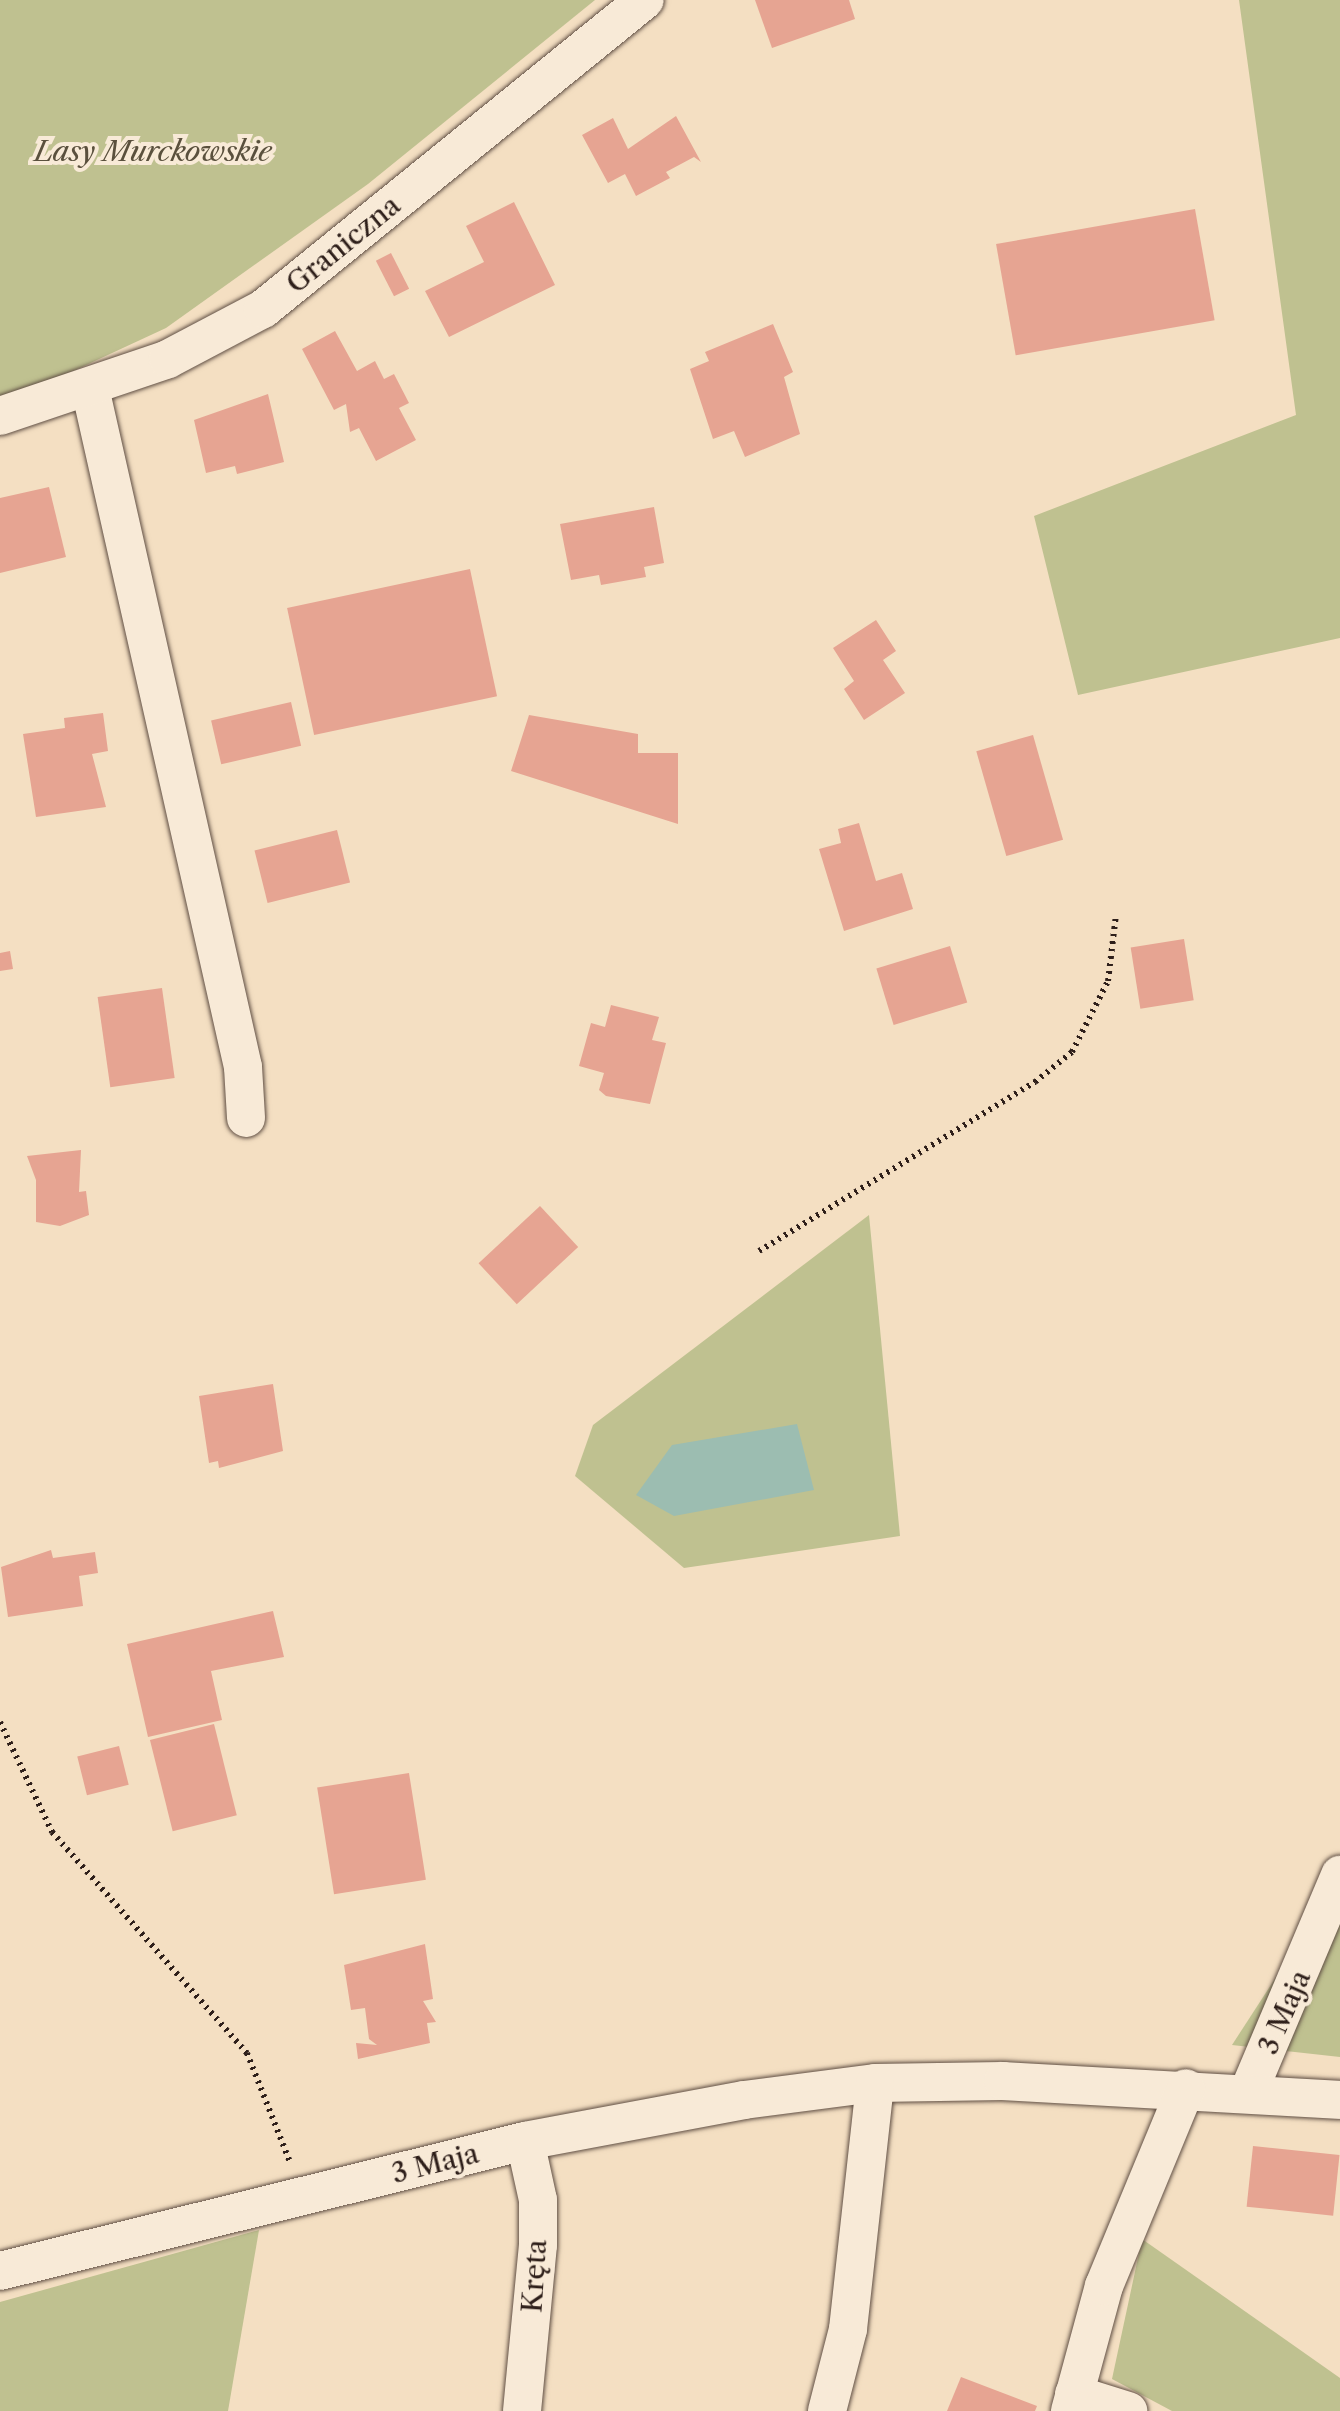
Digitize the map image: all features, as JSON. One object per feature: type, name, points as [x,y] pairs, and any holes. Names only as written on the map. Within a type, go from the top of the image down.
[{"type":"street","name":"Graniczna","points":[[0,416],[168,359],[263,309],[646,0]]},
{"type":"street","points":[[90,388],[243,1068],[246,1118]]},
{"type":"street","name":"3 Maja","points":[[1248,2093],[1340,1875]]},
{"type":"street","points":[[827,2411],[848,2329],[875,2084]]},
{"type":"street","name":"3 Maja","points":[[0,2270],[525,2142],[744,2100],[875,2084],[1186,2088],[1340,2100]]},
{"type":"street","points":[[1128,2411],[1072,2402],[1104,2286],[1186,2088]]},
{"type":"street","name":"Kręta","points":[[522,2411],[538,2245],[538,2200],[525,2142]]},
{"type":"path","points":[[758,1251],[1035,1082],[1072,1052],[1108,980],[1116,916]]},
{"type":"path","points":[[0,1722],[52,1832],[247,2053],[303,2196]]},
{"type":"green space","name":"Lasy Murckowskie","points":[[0,0],[595,0],[368,184],[166,328],[0,405]]},
{"type":"green space","points":[[1239,0],[1340,0],[1340,638],[1078,695],[1034,516],[1296,415]]},
{"type":"green space","points":[[869,1215],[900,1536],[684,1568],[575,1476],[593,1425]]},
{"type":"green space","points":[[1340,1878],[1340,2057],[1232,2045]]},
{"type":"green space","points":[[259,2230],[228,2411],[0,2411],[0,2302]]},
{"type":"green space","points":[[1142,2239],[1340,2378],[1340,2411],[1172,2411],[1112,2379]]},
{"type":"water","points":[[797,1424],[814,1490],[674,1516],[636,1495],[672,1445]]},
{"type":"building","points":[[755,0],[849,0],[855,19],[772,48]]},
{"type":"building","points":[[676,116],[701,162],[694,157],[666,172],[670,178],[636,196],[625,174],[608,183],[582,135],[613,118],[628,149]]},
{"type":"building","points":[[514,202],[555,285],[449,337],[425,291],[484,262],[466,226]]},
{"type":"building","points":[[1195,209],[1215,320],[1016,355],[996,244]]},
{"type":"building","points":[[391,253],[409,289],[394,296],[376,261]]},
{"type":"building","points":[[773,324],[793,372],[784,377],[800,434],[745,457],[734,431],[713,439],[690,369],[709,361],[705,352]]},
{"type":"building","points":[[335,331],[357,371],[375,361],[384,379],[394,374],[409,403],[399,408],[416,440],[376,461],[359,428],[350,432],[346,404],[334,410],[302,349]]},
{"type":"building","points":[[268,394],[284,462],[237,474],[235,466],[206,473],[194,420]]},
{"type":"building","points":[[49,487],[66,557],[0,573],[0,498]]},
{"type":"building","points":[[654,507],[664,563],[644,567],[646,577],[601,585],[599,575],[571,580],[560,524]]},
{"type":"building","points":[[470,569],[497,696],[314,735],[287,608]]},
{"type":"building","points":[[876,620],[896,651],[883,660],[905,693],[864,720],[844,689],[854,681],[833,648]]},
{"type":"building","points":[[291,702],[301,746],[221,764],[211,720]]},
{"type":"building","points":[[103,713],[108,751],[92,754],[106,807],[36,817],[23,734],[65,728],[64,718]]},
{"type":"building","points":[[529,715],[638,734],[638,753],[678,753],[678,824],[511,771]]},
{"type":"building","points":[[1033,735],[1063,840],[1006,856],[976,751]]},
{"type":"building","points":[[859,823],[876,881],[902,873],[913,909],[844,931],[819,849],[841,843],[838,829]]},
{"type":"building","points":[[337,830],[350,882],[268,903],[255,851]]},
{"type":"building","points":[[1184,939],[1194,1000],[1140,1009],[1131,947]]},
{"type":"building","points":[[950,946],[967,1002],[894,1025],[876,969]]},
{"type":"building","points":[[10,951],[13,969],[0,971],[0,953]]},
{"type":"building","points":[[162,988],[175,1078],[110,1087],[98,997]]},
{"type":"building","points":[[611,1005],[659,1017],[652,1040],[666,1043],[650,1104],[606,1096],[599,1090],[604,1073],[579,1066],[591,1023],[605,1027]]},
{"type":"building","points":[[81,1150],[79,1192],[86,1191],[89,1215],[60,1226],[36,1222],[36,1180],[27,1156]]},
{"type":"building","points":[[540,1206],[578,1247],[517,1304],[479,1263]]},
{"type":"building","points":[[273,1384],[283,1451],[219,1468],[218,1461],[209,1463],[199,1396]]},
{"type":"building","points":[[51,1550],[53,1558],[95,1552],[98,1573],[79,1576],[83,1606],[8,1617],[1,1567]]},
{"type":"building","points":[[273,1611],[284,1657],[211,1671],[222,1720],[148,1737],[127,1644]]},
{"type":"building","points":[[214,1724],[237,1815],[173,1831],[150,1740]]},
{"type":"building","points":[[119,1746],[129,1785],[87,1795],[77,1756]]},
{"type":"building","points":[[409,1773],[426,1880],[334,1894],[317,1788]]},
{"type":"building","points":[[425,1944],[433,1999],[423,2001],[436,2022],[427,2023],[430,2043],[358,2059],[356,2043],[377,2045],[369,2039],[365,2008],[351,2010],[344,1965]]},
{"type":"building","points":[[1253,2146],[1340,2155],[1333,2216],[1247,2207]]},
{"type":"building","points":[[961,2377],[1037,2406],[1035,2411],[947,2411]]}]
